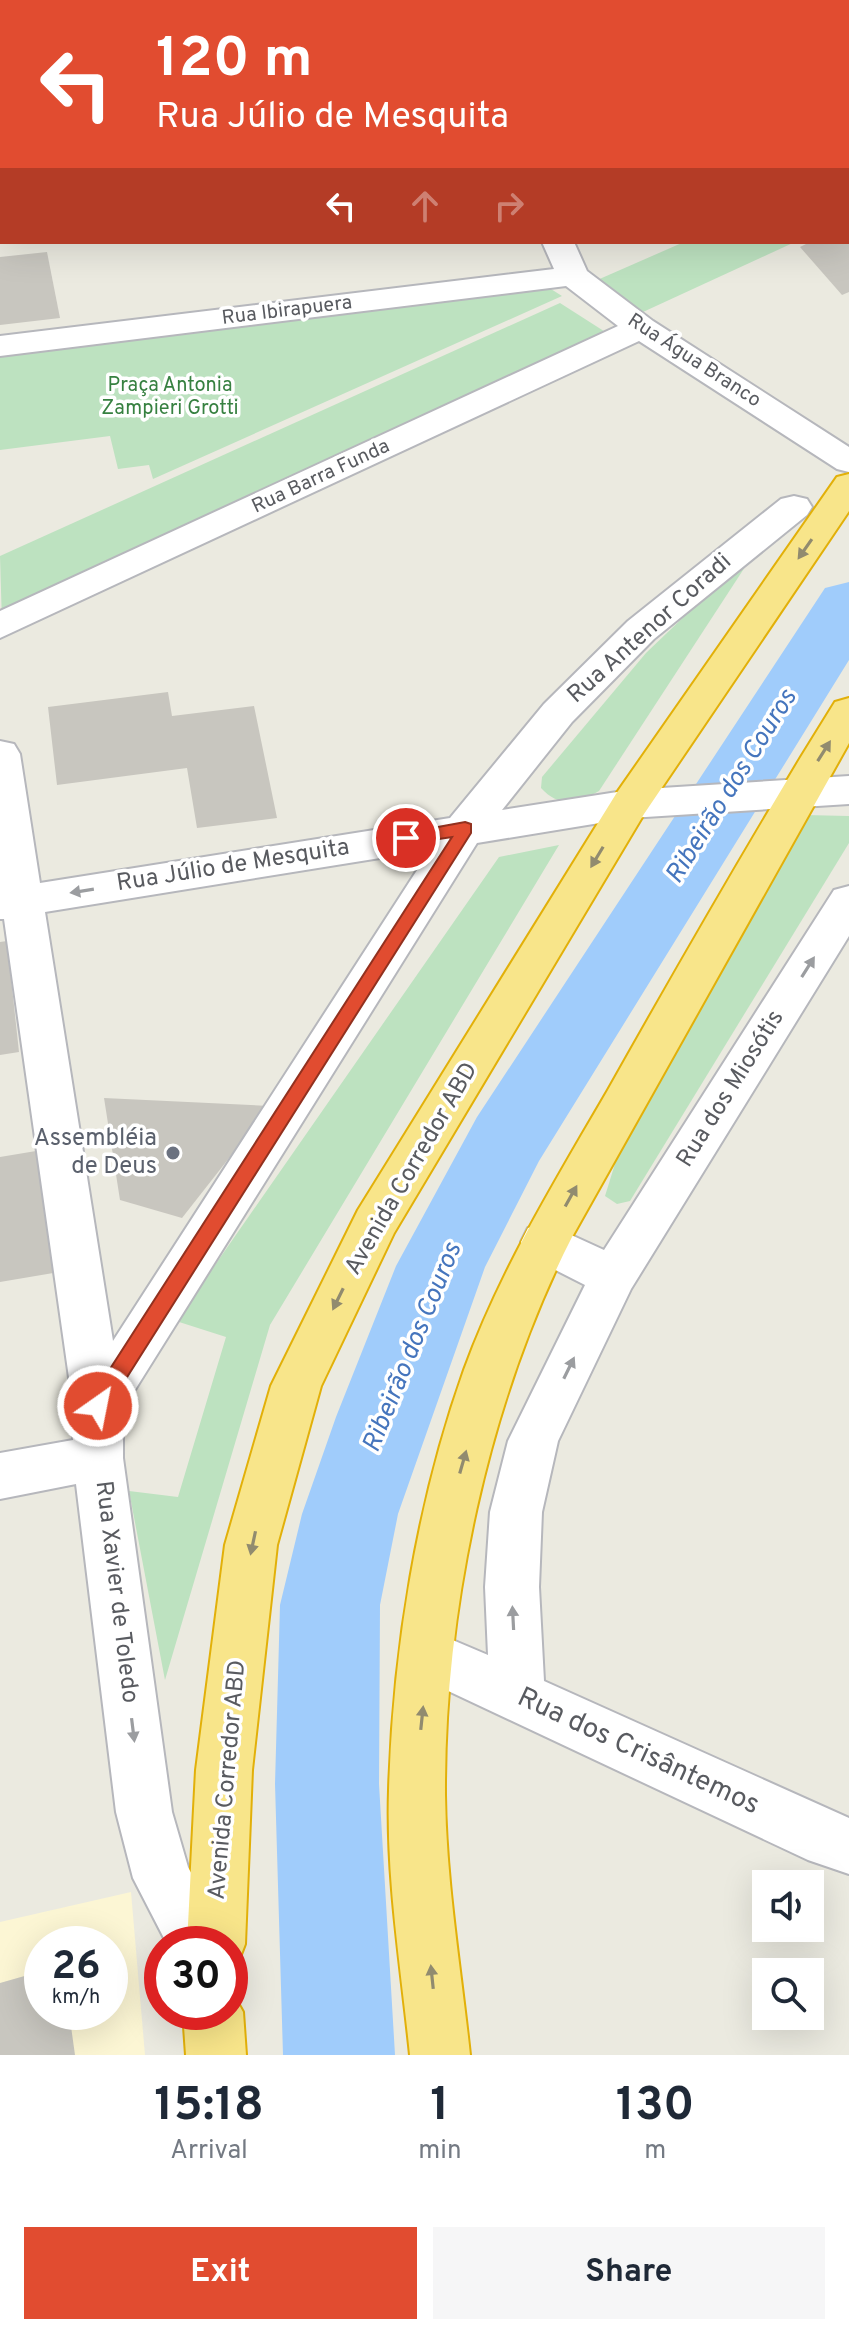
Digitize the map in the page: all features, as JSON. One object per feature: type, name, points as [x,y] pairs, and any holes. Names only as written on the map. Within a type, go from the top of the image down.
[{"type":"highway","name":"Avenida Corredor ABD","points":[[217,1926],[224,1770],[251,1545],[296,1386],[375,1223],[849,485]]},
{"type":"highway","points":[[440,2055],[422,1872],[418,1777],[429,1655],[458,1478],[489,1371],[545,1242],[778,792],[849,711]]},
{"type":"highway","points":[[214,2030],[216,2055]]},
{"type":"street","name":"Rua Água Branco","points":[[559,244],[573,276],[641,328],[849,462]]},
{"type":"street","name":"Rua Ibirapuera","points":[[0,346],[573,276]]},
{"type":"street","name":"Rua Barra Funda","points":[[0,626],[641,328]]},
{"type":"street","name":"Rua Antenor Coradi","points":[[98,1432],[465,828],[558,713],[641,630],[794,507]]},
{"type":"street","name":"Rua Xavier de Toledo","points":[[0,754],[10,902],[98,1432],[144,1812],[162,1878],[189,1926]]},
{"type":"street","name":"Rua Júlio de Mesquita","points":[[10,902],[465,828],[648,802],[849,790]]},
{"type":"street","name":"Rua dos Miosótis","points":[[517,1696],[512,1587],[516,1512],[533,1441],[613,1277],[849,901]]},
{"type":"street","points":[[545,1242],[613,1277]]},
{"type":"street","points":[[0,1476],[98,1432]]},
{"type":"street","name":"Rua dos Crisântemos","points":[[429,1655],[828,1840],[849,1846]]},
{"type":"shaded area","points":[[131,1892],[145,2055],[0,2055],[0,1922]]},
{"type":"green space","points":[[679,244],[791,244],[643,312],[595,281]]},
{"type":"green space","name":"Praça Antonia Zampieri Grotti","points":[[543,284],[562,296],[153,479],[149,465],[118,469],[110,436],[0,450],[0,352]]},
{"type":"green space","points":[[560,303],[610,335],[2,624],[0,556]]},
{"type":"green space","points":[[760,544],[599,791],[569,802],[555,799],[541,788],[542,777],[646,653]]},
{"type":"green space","points":[[804,815],[849,816],[849,843],[630,1201],[617,1204],[605,1196],[623,1138]]},
{"type":"green space","points":[[559,845],[270,1325],[165,1680],[129,1491],[178,1497],[226,1337],[176,1321],[499,857]]},
{"type":"building","points":[[806,244],[849,244],[849,292],[842,295],[800,247]]},
{"type":"building","points":[[47,252],[60,318],[0,325],[0,257]]},
{"type":"building","points":[[168,692],[172,716],[254,706],[277,818],[197,828],[187,768],[57,785],[48,707]]},
{"type":"building","points":[[7,941],[19,1052],[0,1055],[0,942]]},
{"type":"building","name":"Assembléia de Deus","points":[[104,1098],[270,1106],[182,1218],[120,1200]]},
{"type":"building","name":"Assembléia de Deus","points":[[54,1148],[71,1270],[0,1282],[0,1157]]},
{"type":"building","points":[[24,1976],[24,2030],[72,2030],[75,2055],[0,2055],[0,1983]]},
{"type":"waterway","name":"Ribeirão dos Couros","points":[[339,2055],[327,1784],[330,1605],[350,1514],[383,1417],[441,1266],[507,1141],[849,604]]},
{"type":"place","name":"Assembléia de Deus","points":[[173,1153]]},
{"type":"route","points":[[98,1406],[465,828],[406,838]]}]
